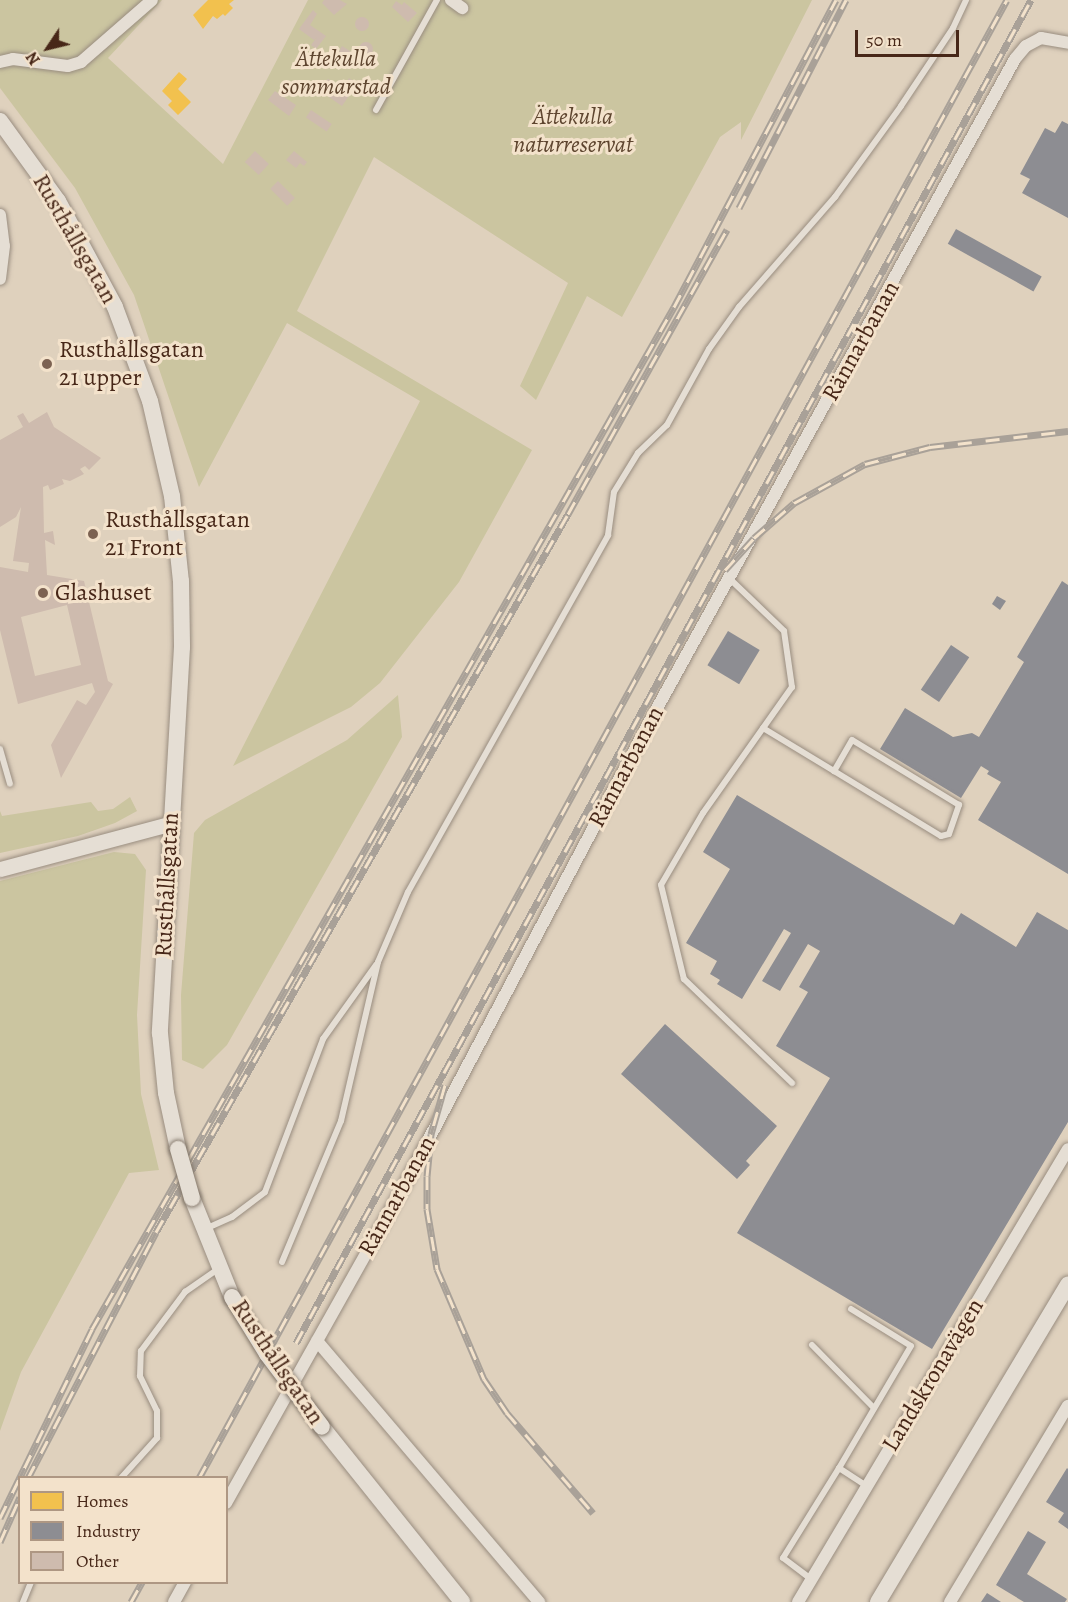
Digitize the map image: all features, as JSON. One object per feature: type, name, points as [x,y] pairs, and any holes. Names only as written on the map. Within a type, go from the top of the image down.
[{"type":"main road","name":"Rusthållsgatan","points":[[0,121],[58,201],[98,273],[133,351],[150,401],[172,496],[181,581],[182,647],[170,824],[160,1034],[166,1093],[177,1149],[192,1198],[218,1269],[232,1297],[267,1354],[322,1427],[462,1602]]},
{"type":"main road","points":[[878,1602],[1068,1285]]},
{"type":"street","points":[[0,62],[13,59],[68,66],[81,62],[152,0]]},
{"type":"street","points":[[451,0],[462,8]]},
{"type":"street","name":"Rännarbanan","points":[[228,1499],[317,1341],[1015,59],[1037,39],[1059,38],[1068,43]]},
{"type":"street","points":[[0,215],[4,246],[0,279]]},
{"type":"street","points":[[0,869],[170,824]]},
{"type":"street","name":"Landskronavägen","points":[[798,1602],[1068,1149]]},
{"type":"street","name":"Rusthållsgatan","points":[[317,1341],[539,1602]]},
{"type":"street","points":[[950,1602],[1068,1406]]},
{"type":"street","points":[[174,1602],[184,1584]]},
{"type":"lane","points":[[376,110],[437,0]]},
{"type":"lane","points":[[282,1262],[341,1121],[378,962],[408,892],[608,535],[614,492],[638,453],[667,425],[709,349],[739,307],[835,197],[901,106],[953,28],[966,0]]},
{"type":"lane","points":[[730,579],[784,631],[792,687],[703,813],[661,885],[684,979],[792,1083]]},
{"type":"lane","points":[[763,728],[941,836],[949,834],[959,805],[852,740],[834,771]]},
{"type":"lane","points":[[0,749],[10,784]]},
{"type":"lane","points":[[202,1230],[232,1217],[265,1192],[323,1039],[378,962]]},
{"type":"lane","points":[[123,1476],[157,1438],[157,1411],[140,1376],[141,1351],[185,1292],[218,1269]]},
{"type":"lane","points":[[812,1579],[783,1558],[911,1346],[851,1309]]},
{"type":"lane","points":[[812,1345],[874,1408]]},
{"type":"lane","points":[[839,1467],[867,1486]]},
{"type":"lane","points":[[23,1602],[30,1584]]},
{"type":"green space","points":[[0,0],[162,0],[108,58],[223,164],[308,0],[812,0],[741,140],[741,122],[720,137],[622,317],[587,296],[536,400],[520,386],[568,283],[374,157],[297,311],[532,450],[459,582],[380,683],[351,707],[233,766],[420,401],[287,323],[199,487],[134,295],[75,188],[0,88]]},
{"type":"green space","points":[[398,695],[402,737],[227,1045],[203,1069],[182,1060],[181,995],[194,833],[205,820],[347,740]]},
{"type":"green space","points":[[130,797],[137,811],[115,823],[78,836],[0,853],[0,811],[2,816],[91,802],[98,811],[113,809]]},
{"type":"green space","points":[[114,852],[135,854],[146,870],[137,1015],[141,1094],[159,1170],[129,1173],[21,1372],[0,1431],[0,881]]},
{"type":"building: Homes","points":[[208,0],[234,0],[229,4],[233,8],[225,16],[223,14],[217,19],[213,16],[203,29],[193,15]]},
{"type":"building: Homes","points":[[179,72],[187,79],[178,89],[191,102],[178,115],[168,105],[172,101],[162,91]]},
{"type":"building: Industry","points":[[1062,121],[1068,124],[1068,218],[1022,193],[1030,179],[1020,174],[1045,128],[1055,133]]},
{"type":"building: Industry","points":[[956,229],[1042,277],[1033,291],[948,244]]},
{"type":"building: Industry","points":[[1062,581],[1068,585],[1068,874],[978,820],[1001,782],[987,774],[989,771],[981,766],[961,798],[880,749],[905,708],[953,737],[972,733],[979,737],[1024,662],[1017,657]]},
{"type":"building: Industry","points":[[997,596],[1006,601],[1000,610],[992,604]]},
{"type":"building: Industry","points":[[728,631],[760,650],[739,684],[707,665]]},
{"type":"building: Industry","points":[[951,645],[969,657],[939,702],[921,690]]},
{"type":"building: Industry","points":[[737,795],[954,925],[961,913],[1016,947],[1037,912],[1068,930],[1068,1122],[932,1349],[737,1233],[830,1078],[776,1046],[808,992],[799,987],[820,951],[808,944],[780,991],[762,981],[791,933],[784,929],[742,999],[717,984],[720,980],[710,974],[717,961],[686,943],[730,869],[703,852]]},
{"type":"building: Industry","points":[[665,1024],[777,1126],[746,1161],[750,1165],[737,1179],[621,1074]]},
{"type":"building: Industry","points":[[1067,1468],[1068,1529],[1058,1522],[1064,1513],[1046,1502]]},
{"type":"building: Industry","points":[[1028,1531],[1046,1542],[1027,1574],[1067,1599],[1065,1602],[1024,1602],[996,1585]]},
{"type":"building: Industry","points":[[987,1593],[1001,1602],[981,1602]]},
{"type":"building: Other","points":[[324,0],[340,0],[347,4],[334,15],[322,3]]},
{"type":"building: Other","points":[[396,1],[402,5],[404,2],[417,13],[408,22],[392,7]]},
{"type":"building: Other","points":[[313,10],[317,14],[310,25],[326,36],[316,49],[311,45],[317,37],[314,40],[299,29]]},
{"type":"building: Other","points":[[359,17],[365,17],[369,24],[365,31],[359,31],[355,27],[355,21]]},
{"type":"building: Other","points":[[363,42],[369,42],[373,49],[369,56],[363,56],[359,52],[359,46]]},
{"type":"building: Other","points":[[342,46],[358,56],[350,69],[337,55]]},
{"type":"building: Other","points":[[349,78],[357,84],[342,106],[317,89],[328,79],[339,85],[336,90],[329,86],[339,93]]},
{"type":"building: Other","points":[[275,91],[296,105],[289,116],[268,100]]},
{"type":"building: Other","points":[[311,110],[332,124],[327,131],[306,117]]},
{"type":"building: Other","points":[[255,151],[269,164],[259,175],[245,162]]},
{"type":"building: Other","points":[[294,151],[307,162],[304,166],[300,163],[296,168],[286,160]]},
{"type":"building: Other","points":[[278,181],[295,198],[287,206],[270,189]]},
{"type":"building: Other","name":"Glashuset","points":[[47,412],[54,427],[101,458],[89,470],[85,466],[80,469],[84,474],[70,481],[62,479],[64,484],[50,490],[48,485],[43,487],[44,533],[53,531],[55,545],[45,540],[47,575],[84,581],[108,681],[113,684],[61,778],[51,745],[77,700],[86,705],[95,692],[92,683],[18,704],[0,630],[0,567],[28,572],[29,563],[13,561],[21,507],[16,517],[0,527],[0,440],[23,427],[17,416],[23,413],[29,423]],"holes":[[[67,605],[81,665],[35,676],[21,617]]]},
{"type":"railway","points":[[20,1476],[92,1329],[674,307],[836,0]]},
{"type":"railway","points":[[739,208],[846,0]]},
{"type":"railway","points":[[200,1476],[1007,0]]},
{"type":"railway","points":[[296,1343],[1031,0]]},
{"type":"railway","points":[[29,1476],[156,1232],[568,514],[727,229]]},
{"type":"railway","points":[[725,570],[754,538],[794,503],[865,464],[930,447],[1068,431]]},
{"type":"railway","points":[[445,1085],[431,1134],[427,1176],[427,1209],[437,1269],[484,1379],[507,1413],[593,1513]]},
{"type":"railway","points":[[0,1518],[18,1481]]},
{"type":"railway","points":[[0,1542],[18,1502]]},
{"type":"railway","points":[[131,1602],[141,1584]]},
{"type":"place","name":"Rusthållsgatan 21 upper","points":[[47,364]]},
{"type":"place","name":"Rusthållsgatan 21 Front","points":[[93,534]]},
{"type":"place","name":"Glashuset","points":[[43,593]]},
{"type":"park label","name":"Ättekulla sommarstad","points":[[336,73]]},
{"type":"park label","name":"Ättekulla naturreservat","points":[[573,131]]}]
